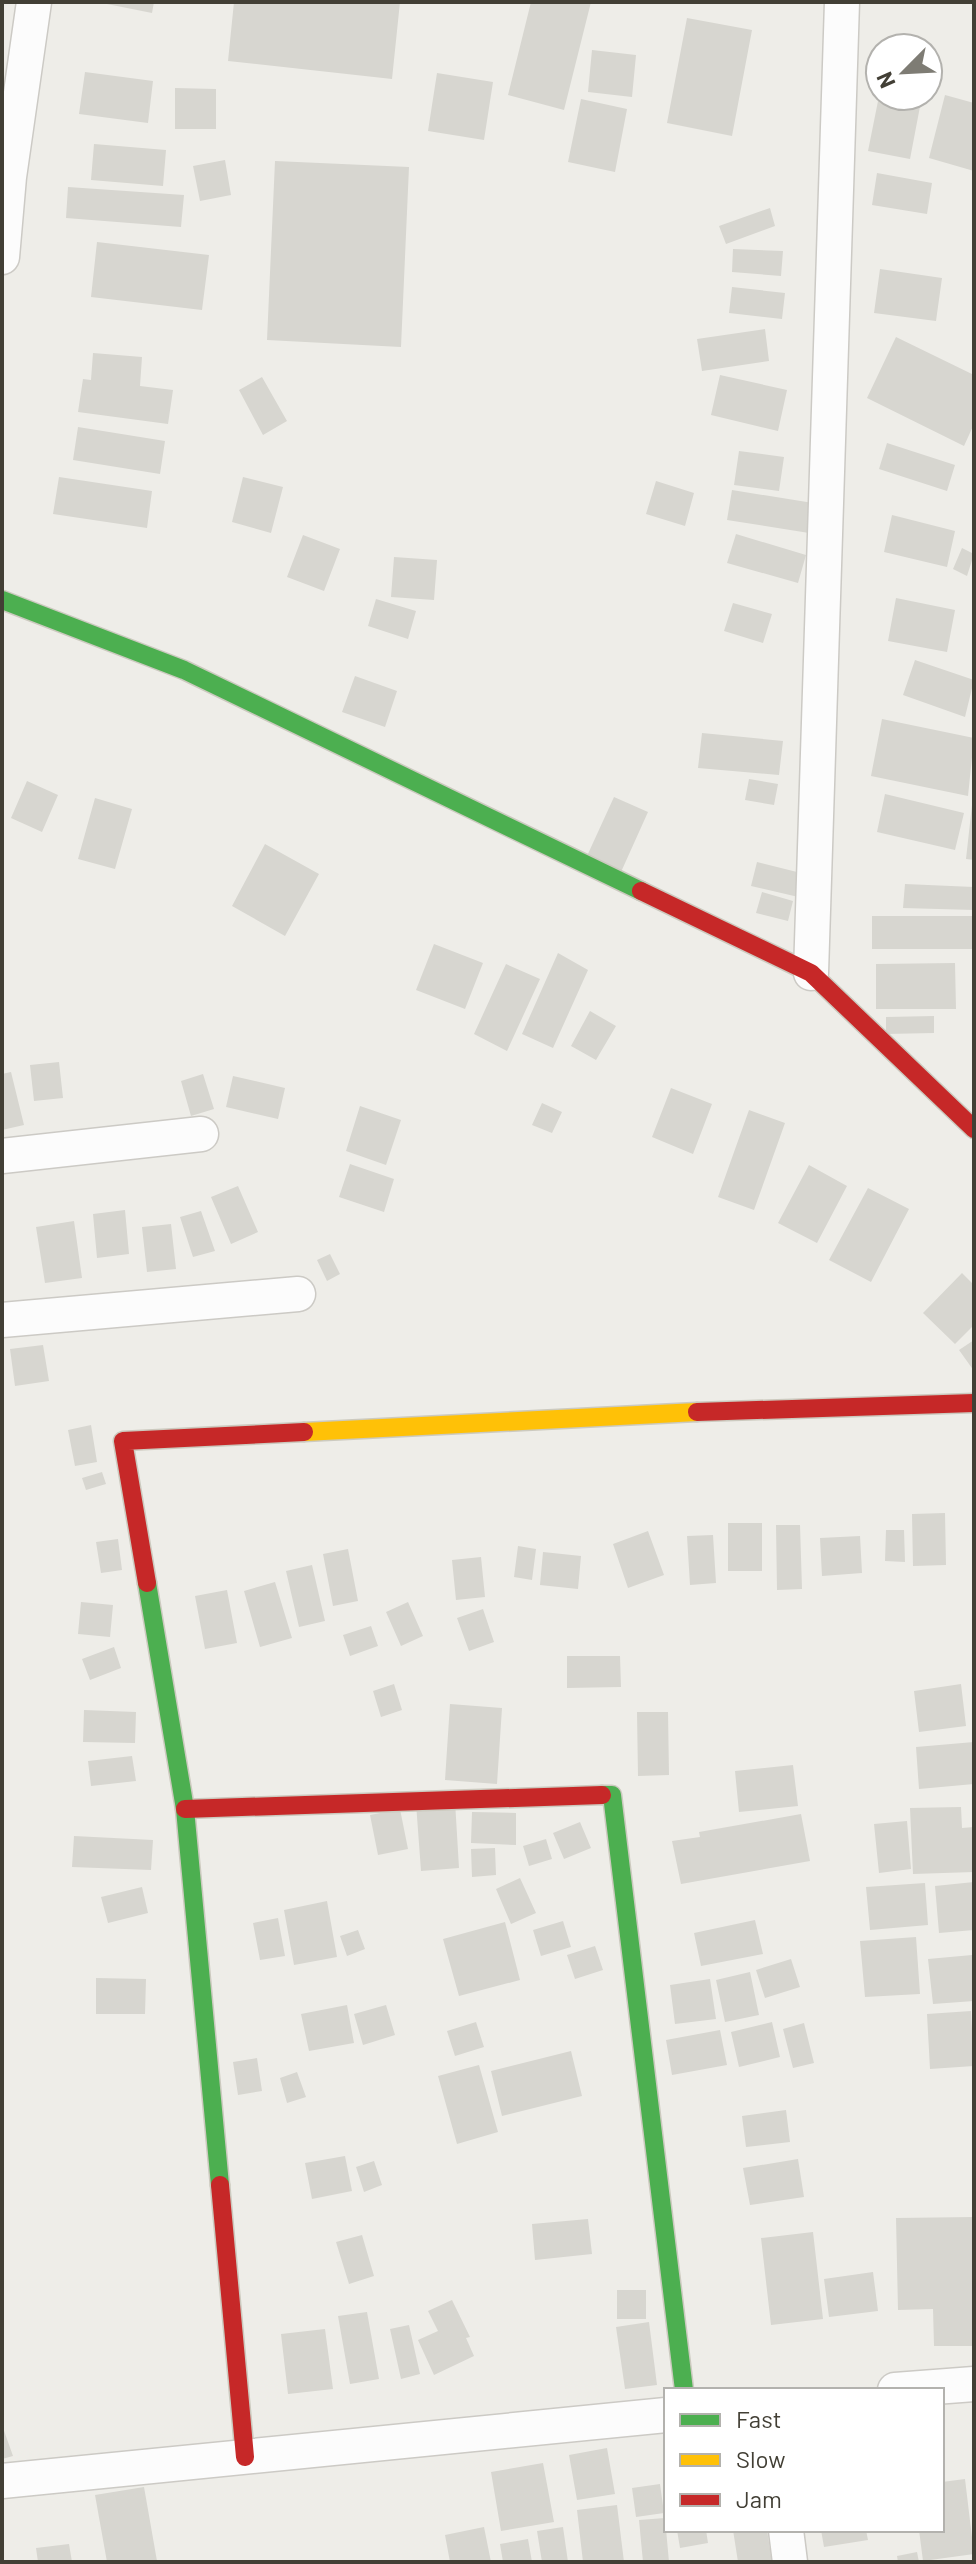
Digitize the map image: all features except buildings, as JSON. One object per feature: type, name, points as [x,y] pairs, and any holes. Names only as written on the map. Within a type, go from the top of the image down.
[{"type":"street","points":[[2,257],[9,177],[34,2]]},
{"type":"street","points":[[811,973],[842,2]]},
{"type":"street","points":[[2,600],[184,670],[811,973],[974,1129]]},
{"type":"street","points":[[2,1156],[201,1134]]},
{"type":"street","points":[[2,1320],[298,1294]]},
{"type":"street","points":[[245,2457],[185,1809],[123,1441],[804,1407],[974,1403]]},
{"type":"street","points":[[185,1809],[612,1795],[684,2388]]},
{"type":"street","points":[[921,2388],[974,2384]]},
{"type":"street","points":[[2,2481],[664,2415]]},
{"type":"street","points":[[786,2532],[790,2562]]},
{"type":"traffic: fast","points":[[2,600],[184,670],[641,891]]},
{"type":"traffic: fast","points":[[147,1583],[185,1809],[220,2185]]},
{"type":"traffic: fast","points":[[602,1795],[612,1795],[684,2388]]},
{"type":"traffic: slow","points":[[304,1432],[697,1412]]},
{"type":"traffic: jam","points":[[641,891],[811,973],[974,1129]]},
{"type":"traffic: jam","points":[[697,1412],[974,1403]]},
{"type":"traffic: jam","points":[[147,1583],[123,1441],[304,1432]]},
{"type":"traffic: jam","points":[[185,1809],[602,1795]]},
{"type":"traffic: jam","points":[[220,2185],[245,2457]]}]
